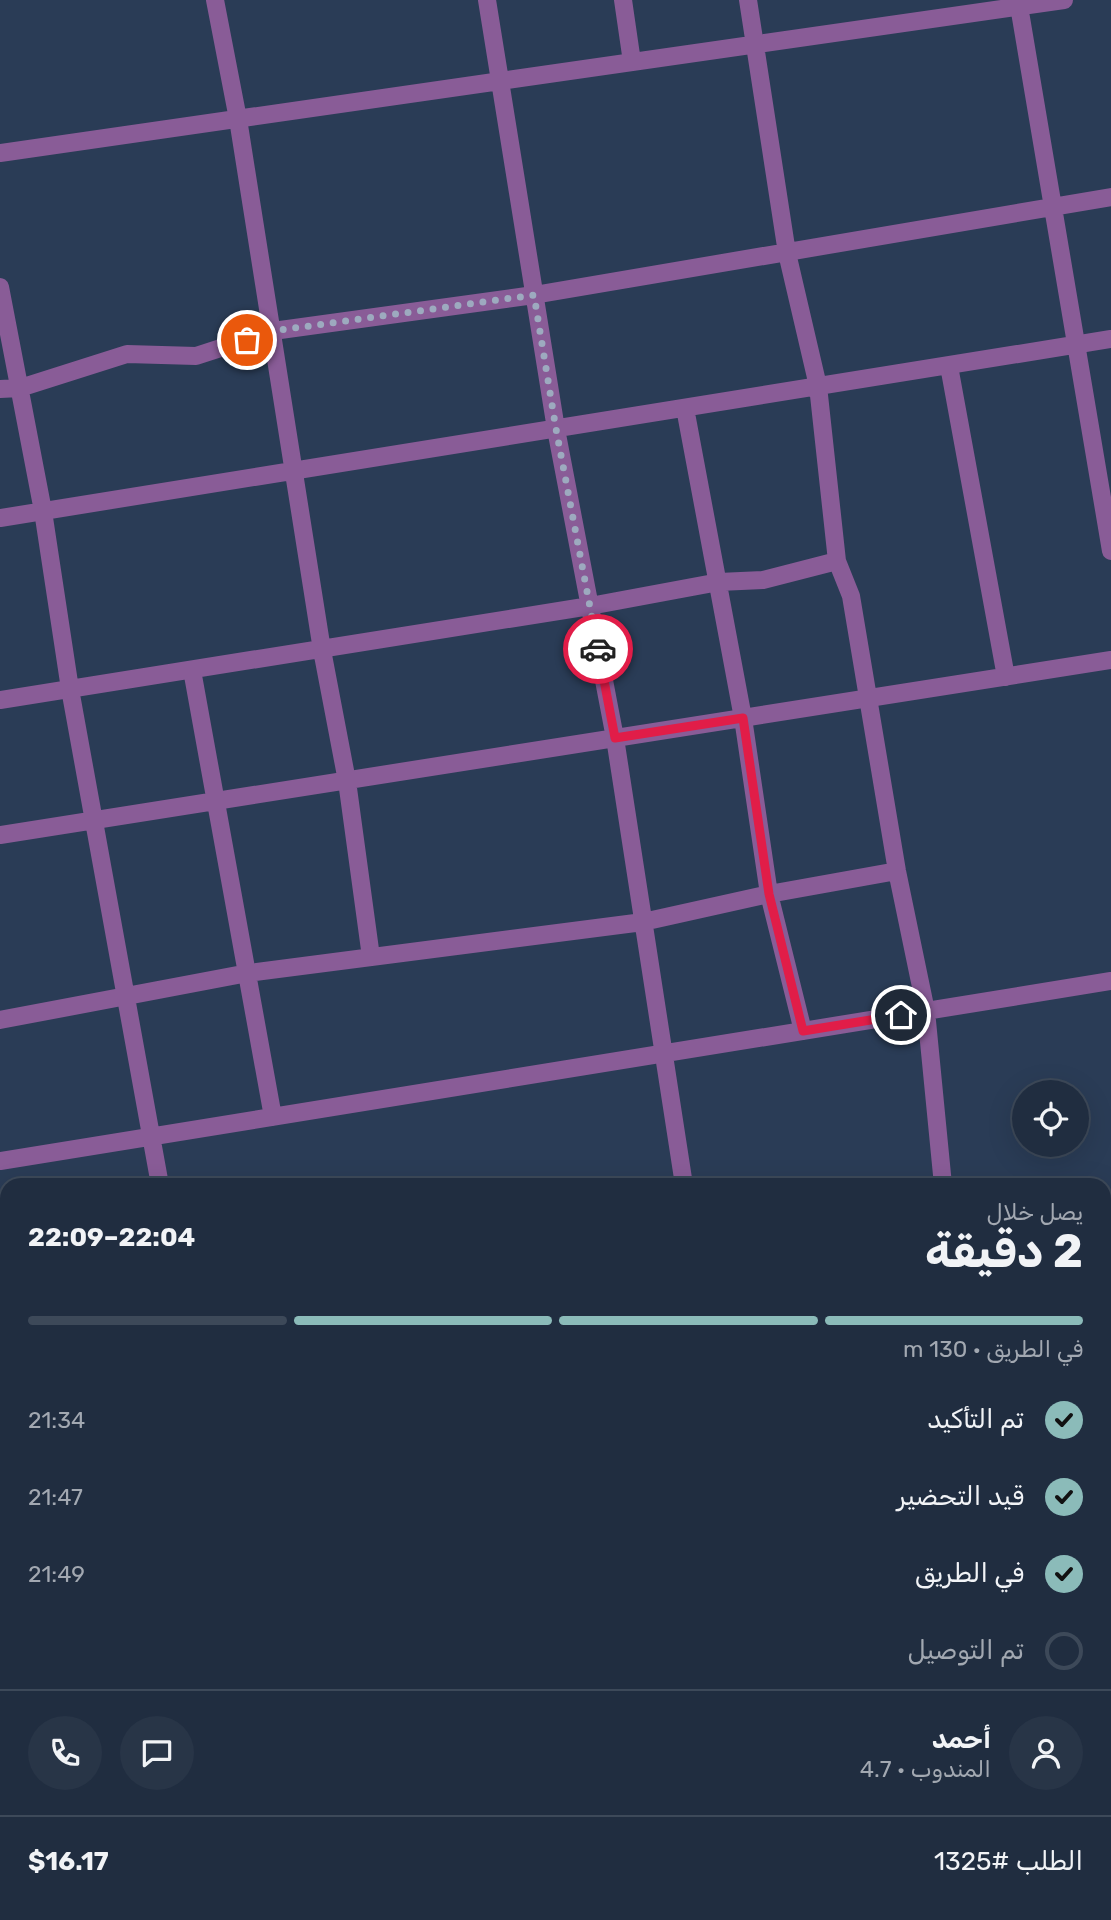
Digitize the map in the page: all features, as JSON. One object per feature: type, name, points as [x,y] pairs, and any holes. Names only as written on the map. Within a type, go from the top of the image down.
[{"type":"street","points":[[215,0],[238,119],[273,331],[321,650],[347,781],[371,957]]},
{"type":"street","points":[[486,0],[556,429],[615,738],[683,1178]]},
{"type":"street","points":[[623,0],[632,62]]},
{"type":"street","points":[[748,0],[787,253],[818,386],[837,561],[851,596],[897,871],[926,1011],[942,1178]]},
{"type":"street","points":[[0,153],[754,45],[1018,3],[1064,0]]},
{"type":"street","points":[[1018,3],[1111,551]]},
{"type":"street","points":[[0,389],[20,388],[127,354],[196,356],[273,331],[534,295],[1111,197]]},
{"type":"street","points":[[0,287],[44,511],[70,689],[159,1178]]},
{"type":"street","points":[[0,518],[1111,339]]},
{"type":"street","points":[[948,366],[1006,677]]},
{"type":"street","points":[[685,408],[743,718],[769,894],[803,1031]]},
{"type":"street","points":[[0,700],[590,606],[719,582],[762,580],[837,561]]},
{"type":"street","points":[[0,835],[1111,660]]},
{"type":"street","points":[[192,670],[218,801],[273,1116]]},
{"type":"street","points":[[0,1020],[248,973],[643,922],[769,894],[897,871]]},
{"type":"street","points":[[0,1161],[1111,981]]},
{"type":"way so far","points":[[247,340],[273,331],[534,295],[556,429],[598,649]]},
{"type":"route","points":[[598,649],[615,738],[743,718],[769,894],[803,1031],[901,1015]]}]
